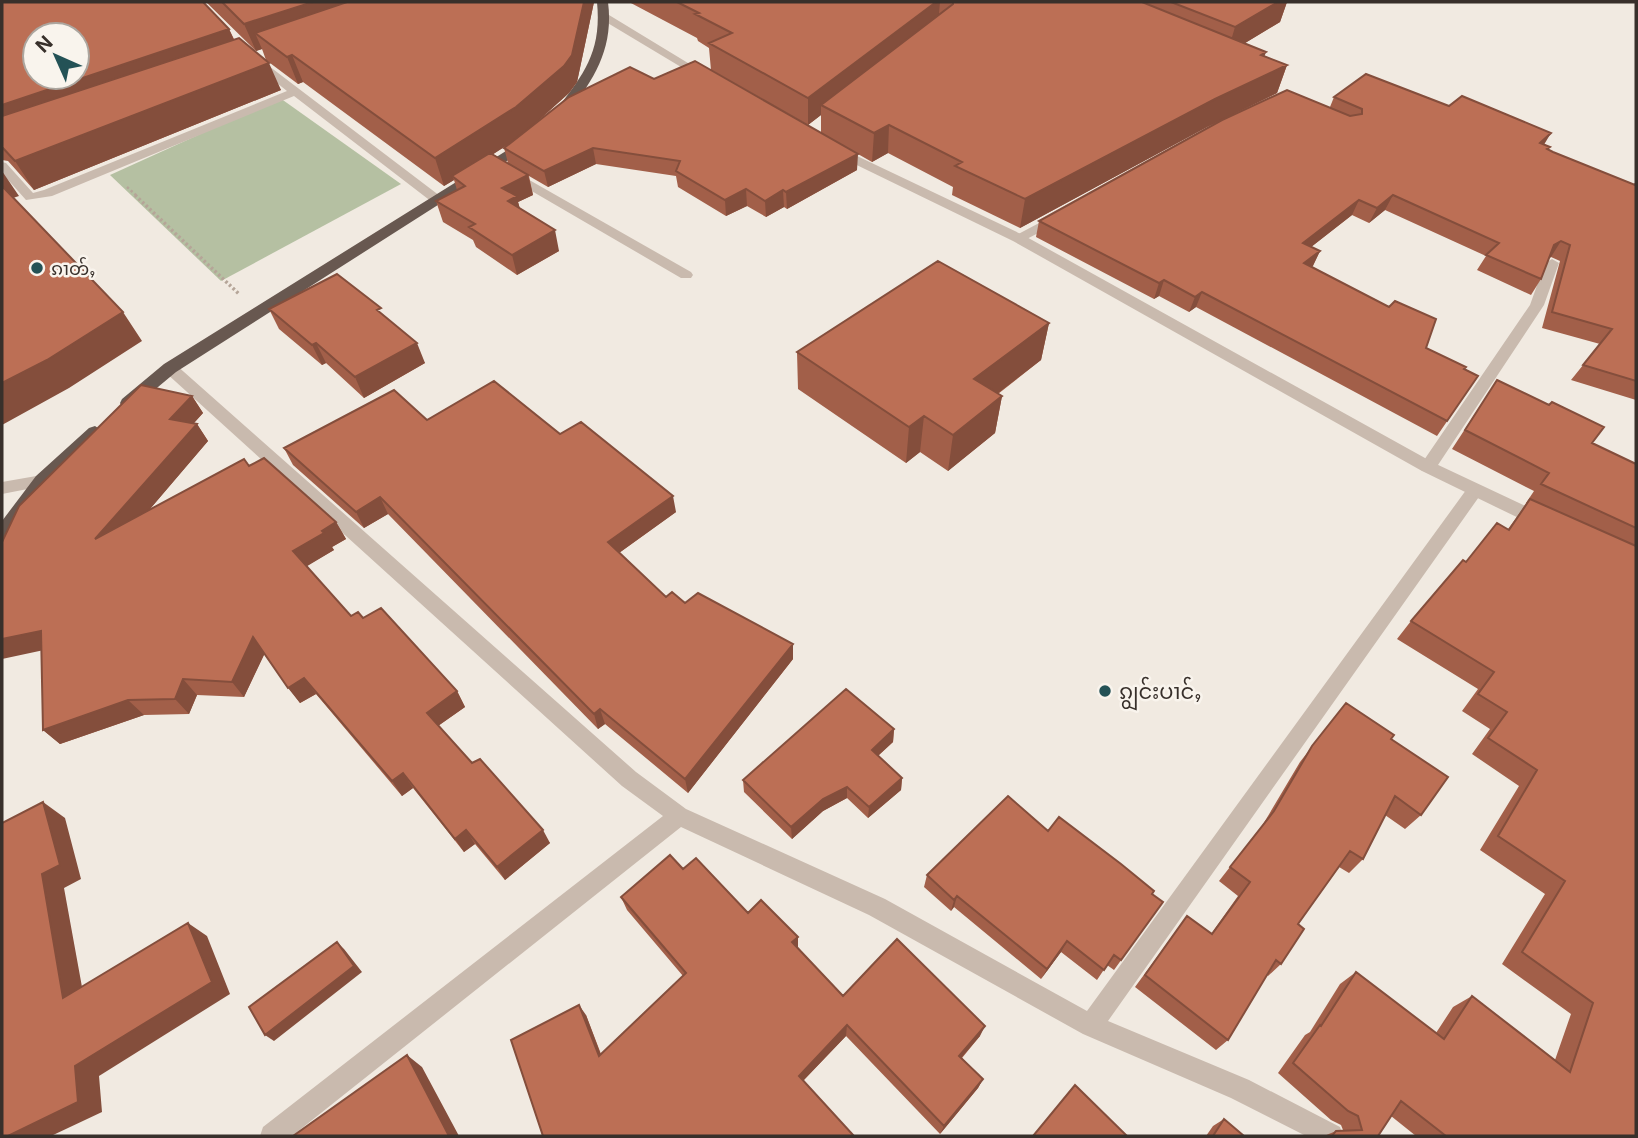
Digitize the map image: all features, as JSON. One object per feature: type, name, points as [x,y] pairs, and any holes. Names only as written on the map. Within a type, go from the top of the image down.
[{"type":"highway","points":[[2,534],[42,481],[113,415],[170,368],[436,198],[495,164],[548,126],[575,97],[597,65],[605,38],[604,9]]},
{"type":"street","points":[[604,9],[723,87]]},
{"type":"street","points":[[264,53],[246,59],[296,91],[436,198]]},
{"type":"street","points":[[2,166],[30,197],[109,169],[296,91]]},
{"type":"street","points":[[819,140],[863,165],[1018,239],[1429,467],[1550,525]]},
{"type":"street","points":[[495,164],[685,275]]},
{"type":"street","points":[[1018,239],[1066,212]]},
{"type":"street","points":[[1429,467],[1537,305],[1552,263]]},
{"type":"street","points":[[170,368],[629,779],[679,816],[877,907],[1091,1026],[1240,1089],[1331,1136]]},
{"type":"street","points":[[2,488],[42,481]]},
{"type":"street","points":[[1091,1026],[1475,490]]},
{"type":"street","points":[[272,1136],[679,816]]},
{"type":"path","points":[[109,169],[258,312]]},
{"type":"green space","points":[[280,98],[401,184],[221,281],[110,175]]},
{"type":"building","points":[[2,2],[203,2],[229,29],[91,75],[91,21],[21,21],[21,91],[44,91],[2,105]]},
{"type":"building","points":[[222,2],[313,2],[244,24]]},
{"type":"building","points":[[347,2],[584,2],[572,55],[564,66],[516,107],[435,158],[292,55],[287,57],[255,33]]},
{"type":"building","points":[[677,2],[936,2],[808,98],[709,43],[732,33]]},
{"type":"building","points":[[953,2],[1142,2],[1266,52],[1261,55],[1287,65],[1215,99],[1025,199],[955,166],[962,162],[889,125],[874,133],[821,105]]},
{"type":"building","points":[[1171,2],[1278,2],[1235,27]]},
{"type":"building","points":[[239,38],[269,63],[15,161],[2,147],[2,116],[78,91],[91,91],[91,87]]},
{"type":"building","points":[[695,61],[858,154],[765,201],[746,189],[725,200],[676,171],[680,161],[593,148],[544,171],[504,148],[569,97],[630,67],[654,79]]},
{"type":"building","points":[[1366,74],[1449,106],[1462,96],[1551,133],[1540,143],[1550,147],[1547,149],[1553,152],[1635,185],[1636,183],[1636,381],[1583,365],[1612,329],[1552,312],[1570,245],[1561,241],[1554,245],[1541,279],[1486,255],[1499,243],[1393,195],[1377,208],[1359,200],[1303,243],[1320,251],[1304,263],[1389,307],[1395,301],[1436,319],[1426,348],[1466,367],[1464,369],[1478,376],[1447,421],[1202,292],[1195,297],[1164,280],[1159,283],[1039,221],[1222,120],[1287,90],[1350,116],[1362,114],[1362,109],[1334,97]]},
{"type":"building","points":[[490,153],[528,175],[502,188],[517,196],[508,201],[555,230],[512,255],[469,227],[475,224],[436,201],[465,186],[452,176]]},
{"type":"building","name":"ၵၢတ်ႇ","points":[[2,186],[123,312],[47,360],[2,383]]},
{"type":"building","points":[[938,261],[1049,323],[974,379],[1002,396],[953,435],[924,416],[909,427],[797,352]]},
{"type":"building","points":[[337,274],[381,308],[377,310],[417,343],[355,377],[316,343],[312,345],[269,309]]},
{"type":"building","points":[[1497,380],[1604,427],[1592,443],[1636,464],[1636,528],[1541,484],[1549,473],[1465,430]]},
{"type":"building","points":[[494,381],[560,434],[581,422],[673,496],[608,542],[666,597],[672,592],[685,603],[698,593],[793,644],[685,779],[600,709],[594,714],[380,497],[356,512],[284,448],[394,390],[427,420]]},
{"type":"building","points":[[141,385],[192,396],[170,419],[197,424],[95,539],[244,459],[249,466],[264,458],[336,522],[322,531],[324,533],[293,551],[351,616],[358,612],[363,618],[381,608],[457,691],[427,713],[472,763],[480,759],[543,830],[497,867],[466,830],[455,839],[403,773],[392,781],[304,678],[288,688],[253,637],[232,682],[183,679],[175,699],[128,700],[43,730],[41,631],[2,639],[2,542],[19,506]]},
{"type":"building","points":[[1530,499],[1636,546],[1636,1136],[1446,1136],[1401,1101],[1378,1136],[1332,1136],[1336,1131],[1362,1130],[1358,1116],[1348,1111],[1293,1063],[1356,972],[1444,1039],[1472,996],[1570,1072],[1593,1003],[1522,952],[1565,881],[1498,836],[1537,770],[1488,738],[1507,712],[1478,694],[1494,672],[1411,621],[1463,560],[1466,562],[1497,523],[1509,530]]},
{"type":"building","points":[[846,689],[894,729],[872,750],[902,778],[869,807],[847,787],[823,799],[791,827],[743,780]]},
{"type":"building","points":[[1346,703],[1394,735],[1391,739],[1448,777],[1421,815],[1395,796],[1363,859],[1350,851],[1298,924],[1304,929],[1281,964],[1276,960],[1228,1040],[1145,975],[1187,916],[1212,934],[1250,882],[1230,867],[1274,811],[1312,746]]},
{"type":"building","points":[[1008,796],[1048,831],[1059,817],[1121,864],[1154,891],[1152,894],[1163,902],[1121,960],[1114,955],[1104,970],[1067,941],[1047,969],[957,896],[954,900],[927,875]]},
{"type":"building","points":[[43,802],[60,865],[42,874],[63,998],[188,923],[212,982],[75,1066],[78,1102],[8,1136],[2,1136],[2,823]]},
{"type":"building","points":[[670,855],[683,869],[696,858],[748,913],[761,900],[798,937],[792,942],[843,996],[897,939],[985,1026],[959,1056],[983,1079],[944,1126],[847,1025],[799,1076],[854,1136],[543,1136],[511,1040],[579,1005],[599,1056],[686,973],[621,897]]},
{"type":"building","points":[[337,942],[354,966],[265,1035],[249,1007]]},
{"type":"building","points":[[407,1055],[449,1136],[293,1136]]},
{"type":"building","points":[[1075,1085],[1127,1136],[1033,1136]]},
{"type":"building","points":[[1224,1119],[1244,1136],[1213,1136]]},
{"type":"place","name":"ၵၢတ်ႇ","points":[[37,268]]},
{"type":"place","name":"ၵျွင်းပၢင်ႇ","points":[[1105,691]]}]
